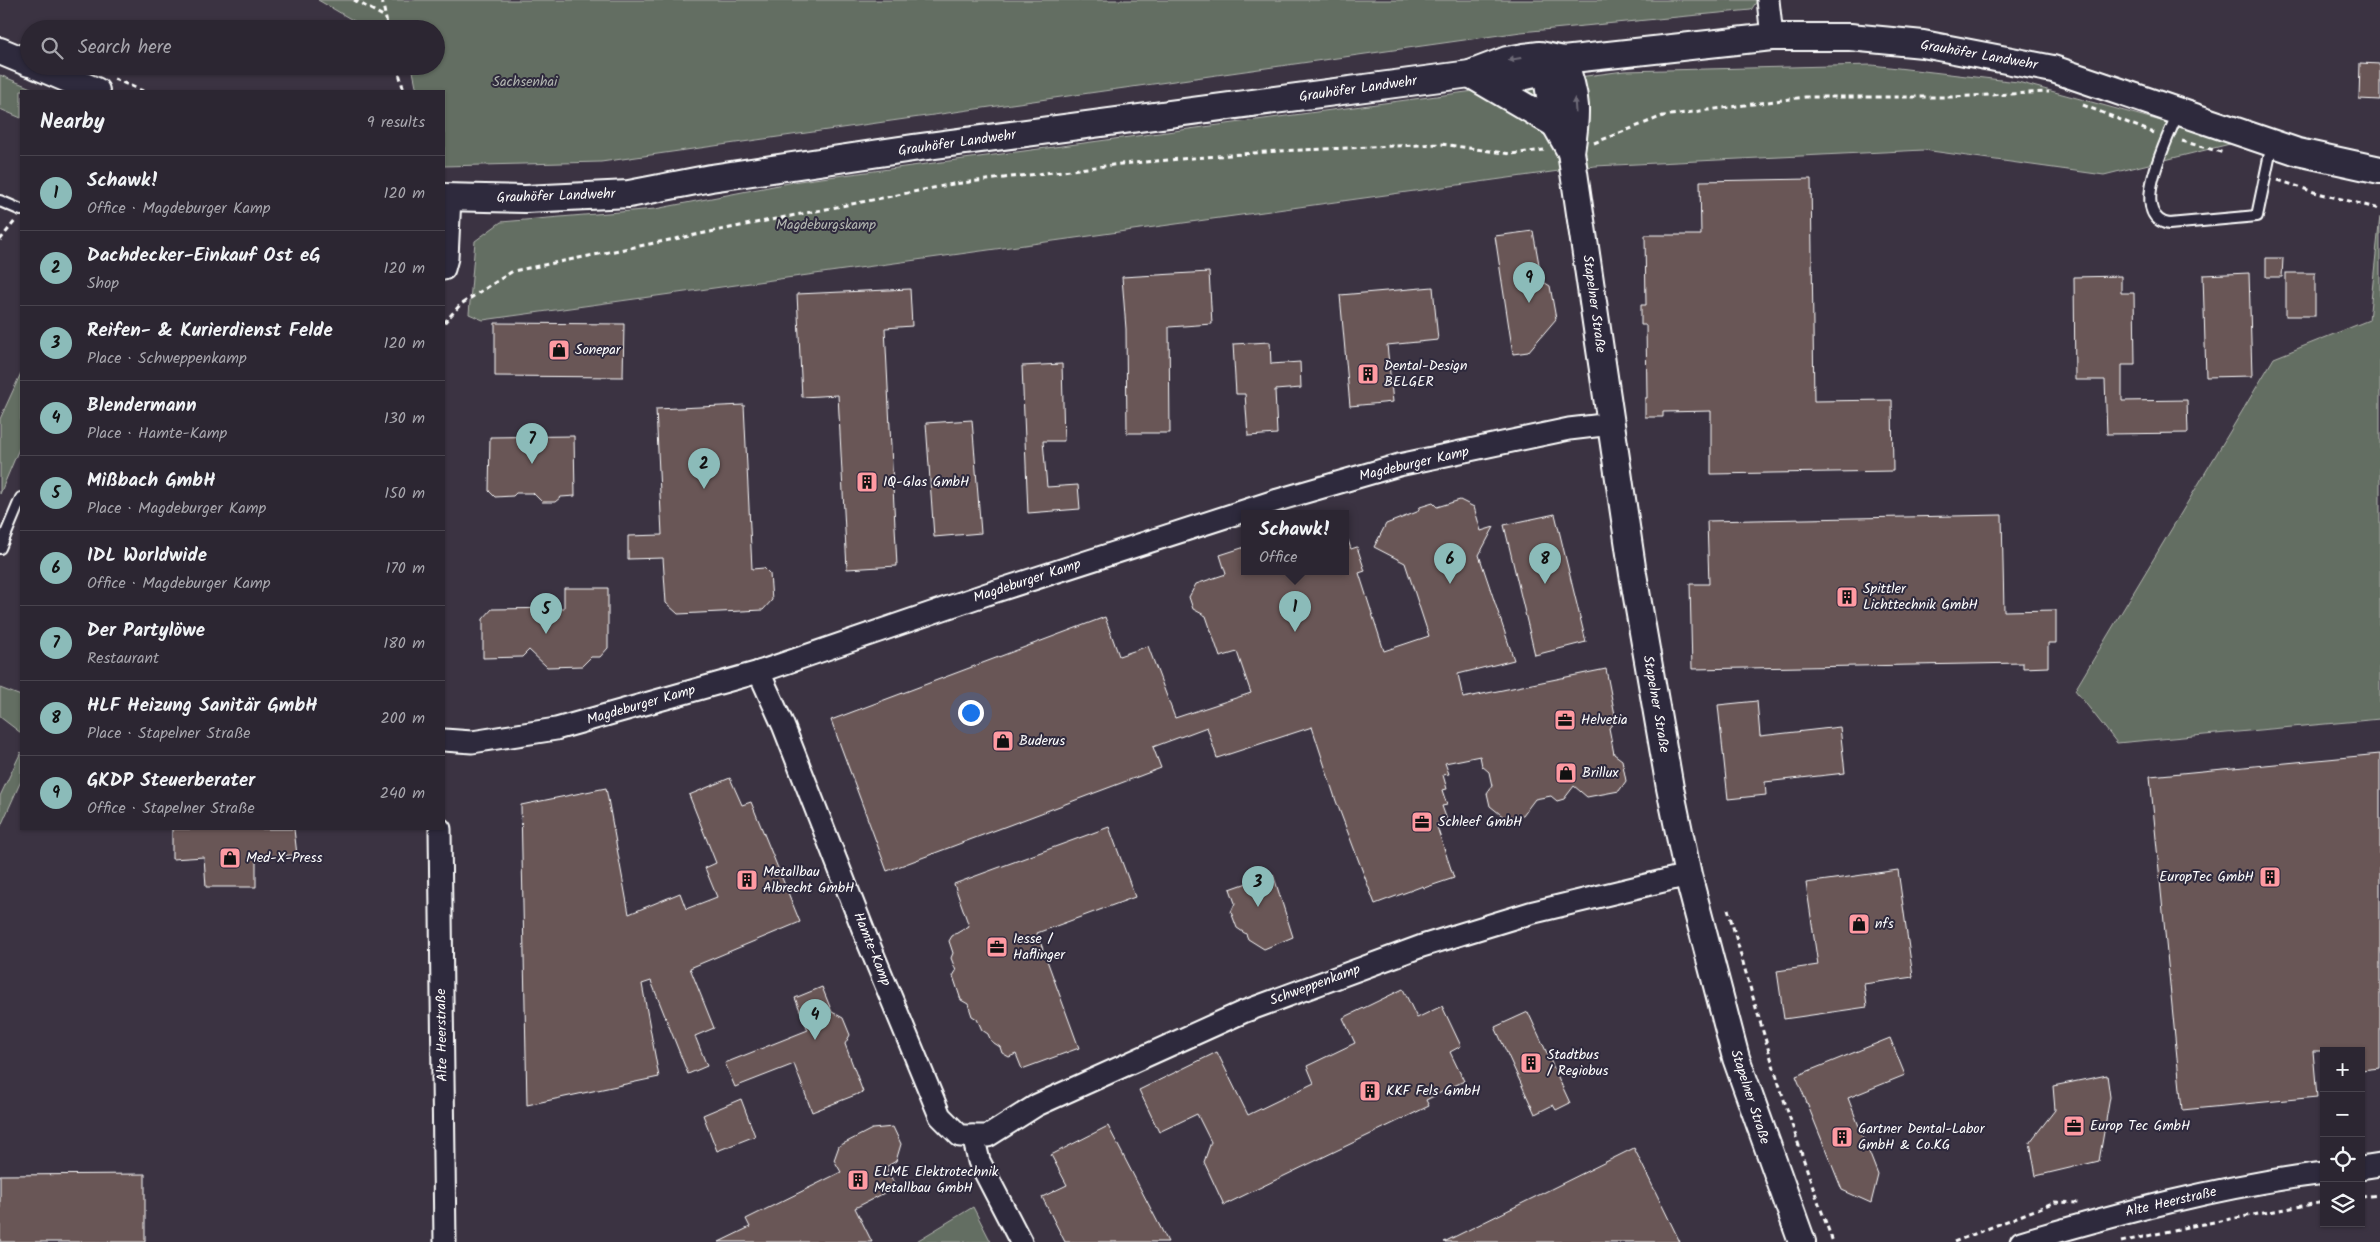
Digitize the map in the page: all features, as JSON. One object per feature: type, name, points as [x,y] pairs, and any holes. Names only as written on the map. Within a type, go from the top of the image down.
[{"type":"street","points":[[1768,0],[1772,37]]},
{"type":"street","name":"Grauhöfer Landwehr","points":[[447,197],[526,199],[629,194],[711,178],[913,148],[1470,74],[1507,60],[1524,57],[1540,55],[1563,60],[1772,37],[1850,37],[1923,44],[2053,69],[2298,152],[2380,170]]},
{"type":"street","points":[[0,51],[20,59]]},
{"type":"street","name":"Stapelner Straße","points":[[1563,60],[1548,84],[1612,424],[1636,588],[1688,876],[1736,1058],[1802,1242]]},
{"type":"street","name":"Stapelner Straße","points":[[1559,150],[1576,120],[1574,87],[1563,60]]},
{"type":"street","points":[[1470,74],[1555,124]]},
{"type":"street","points":[[58,75],[94,90]]},
{"type":"street","points":[[445,265],[447,258],[447,197]]},
{"type":"street","name":"Magdeburger Kamp","points":[[1247,510],[1399,465],[1568,430],[1612,424]]},
{"type":"street","name":"Magdeburger Kamp","points":[[445,740],[472,742],[556,729],[759,672],[987,594],[1241,512]]},
{"type":"street","name":"Hamte-Kamp","points":[[759,672],[783,725],[940,1116],[966,1136]]},
{"type":"street","name":"Alte Heerstraße","points":[[440,830],[445,1242]]},
{"type":"street","name":"Schweppenkamp","points":[[966,1136],[988,1136],[1037,1105],[1243,1012],[1422,946],[1530,913],[1688,876]]},
{"type":"street","points":[[966,1136],[1021,1242]]},
{"type":"street","points":[[2365,1167],[2380,1165]]},
{"type":"street","name":"Alte Heerstraße","points":[[2021,1242],[2179,1198],[2282,1178],[2320,1173]]},
{"type":"lane","points":[[2178,111],[2154,171],[2150,189],[2153,216],[2159,222],[2169,224],[2257,216],[2272,143]]},
{"type":"lane","points":[[0,201],[20,210]]},
{"type":"lane","points":[[0,548],[20,500]]},
{"type":"path","points":[[354,0],[385,17]]},
{"type":"path","points":[[382,0],[386,20]]},
{"type":"path","points":[[400,75],[404,90]]},
{"type":"path","points":[[445,321],[460,304],[513,271],[953,184],[1121,164],[1278,151],[1441,144],[1511,154],[1559,150],[1662,116],[1805,97],[1951,97],[2051,92]]},
{"type":"path","points":[[2075,102],[2169,137],[2230,154]]},
{"type":"path","points":[[2265,175],[2314,192],[2380,209]]},
{"type":"path","points":[[0,240],[20,215]]},
{"type":"path","points":[[1728,909],[1769,1057],[1809,1178],[1833,1242]]},
{"type":"path","points":[[2365,1196],[2380,1194]]},
{"type":"path","points":[[2122,1242],[2187,1227],[2320,1203]]},
{"type":"green space","name":"Sachsenhai","points":[[318,0],[1757,0],[1751,10],[1521,32],[601,162],[445,166],[445,90],[417,90],[414,75],[445,75],[445,20],[352,20]]},
{"type":"green space","name":"Magdeburgskamp","points":[[1872,65],[2018,82],[2238,142],[2104,175],[1924,150],[1595,166],[483,320],[469,314],[475,241],[501,222],[655,209],[799,181],[1624,71]]},
{"type":"green space","points":[[0,75],[36,90],[20,90],[20,118],[0,109]]},
{"type":"green space","points":[[2380,216],[2380,719],[2117,743],[2075,690],[2274,358],[2369,320]]},
{"type":"green space","points":[[20,375],[20,446],[0,494],[0,419]]},
{"type":"green space","points":[[0,688],[20,696],[20,732],[0,717]]},
{"type":"green space","points":[[20,754],[20,783],[0,828],[0,796]]},
{"type":"green space","points":[[973,1207],[991,1242],[915,1242]]},
{"type":"building","points":[[2360,63],[2380,64],[2380,100],[2359,99]]},
{"type":"building","points":[[1811,179],[1814,401],[1892,400],[1893,471],[1711,474],[1711,411],[1663,412],[1663,417],[1645,417],[1645,398],[1647,398],[1646,325],[1641,325],[1641,305],[1646,305],[1645,235],[1701,235],[1700,181]]},
{"type":"building","points":[[1533,231],[1542,281],[1550,286],[1556,319],[1528,352],[1513,354],[1495,236]]},
{"type":"building","points":[[2266,258],[2283,258],[2282,277],[2266,277]]},
{"type":"building","points":[[1209,272],[1212,324],[1169,327],[1170,433],[1127,433],[1126,329],[1122,277]]},
{"type":"building","points":[[2249,273],[2252,376],[2206,377],[2203,275]]},
{"type":"building","points":[[2286,273],[2315,273],[2315,316],[2286,316]]},
{"type":"building","points":[[2121,276],[2121,293],[2134,293],[2135,365],[2122,365],[2122,401],[2187,400],[2188,433],[2107,434],[2105,380],[2075,380],[2074,277]]},
{"type":"building","name":"Dental-Design BELGER","points":[[1433,287],[1438,340],[1387,345],[1393,402],[1350,406],[1340,295]]},
{"type":"building","name":"IQ-Glas GmbH","points":[[910,289],[912,326],[885,328],[897,566],[847,569],[838,395],[802,397],[797,294]]},
{"type":"building","points":[[495,323],[624,324],[623,377],[495,376]]},
{"type":"building","points":[[1270,342],[1271,364],[1300,362],[1301,388],[1275,390],[1277,434],[1248,436],[1245,394],[1236,394],[1233,344]]},
{"type":"building","points":[[1062,364],[1064,441],[1043,441],[1047,487],[1078,485],[1080,509],[1028,513],[1022,366]]},
{"type":"building","points":[[744,405],[752,569],[764,568],[770,574],[772,600],[763,610],[678,614],[666,603],[663,558],[628,559],[628,536],[662,535],[656,409]]},
{"type":"building","points":[[972,420],[981,533],[934,537],[926,423]]},
{"type":"building","points":[[574,436],[575,496],[561,497],[555,502],[542,502],[533,493],[516,493],[513,496],[495,497],[489,491],[490,437]]},
{"type":"building","points":[[1460,500],[1474,507],[1481,531],[1494,527],[1479,555],[1514,660],[1458,674],[1463,698],[1606,669],[1616,720],[1609,728],[1614,754],[1622,760],[1626,781],[1619,791],[1587,797],[1574,786],[1564,799],[1557,801],[1551,796],[1535,799],[1523,815],[1505,818],[1490,806],[1487,793],[1492,786],[1489,772],[1482,766],[1480,756],[1445,763],[1449,774],[1443,775],[1447,789],[1442,790],[1447,805],[1442,806],[1447,820],[1436,824],[1454,878],[1424,888],[1423,886],[1375,904],[1336,801],[1312,727],[1217,758],[1207,727],[1153,747],[1161,768],[887,871],[831,720],[1105,617],[1119,656],[1148,646],[1175,718],[1251,693],[1237,652],[1220,657],[1206,616],[1193,609],[1189,597],[1196,584],[1226,574],[1220,555],[1241,548],[1241,575],[1349,575],[1349,543],[1351,549],[1357,547],[1365,571],[1359,573],[1384,651],[1429,636],[1405,563],[1374,547],[1386,524],[1417,512],[1420,507],[1433,503],[1437,507]]},
{"type":"building","points":[[1555,514],[1586,642],[1535,655],[1504,525]]},
{"type":"building","name":"Spittler Lichttechnik GmbH","points":[[2002,515],[2004,611],[2056,610],[2056,643],[2048,643],[2048,667],[2023,668],[2023,663],[1692,669],[1690,584],[1709,584],[1707,521]]},
{"type":"building","points":[[564,588],[608,588],[608,648],[600,657],[591,657],[582,666],[547,667],[529,650],[522,657],[483,658],[483,619],[492,609],[564,608]]},
{"type":"building","points":[[1757,701],[1760,736],[1840,727],[1845,773],[1765,782],[1766,795],[1728,799],[1718,705]]},
{"type":"building","name":"EuropTec GmbH","points":[[2380,754],[2380,1068],[2365,1070],[2365,1047],[2320,1047],[2320,1051],[2313,1051],[2317,1097],[2182,1110],[2150,776]]},
{"type":"building","points":[[730,778],[742,805],[751,802],[800,922],[690,968],[714,1028],[695,1036],[707,1066],[688,1074],[651,981],[642,984],[659,1077],[527,1105],[521,805],[606,788],[629,914],[680,893],[686,909],[717,897],[705,868],[716,863],[689,795]]},
{"type":"building","name":"Iesse / Haflinger","points":[[1109,827],[1135,897],[1037,933],[1079,1048],[1022,1069],[1016,1054],[1009,1057],[1002,1053],[1000,1047],[991,1041],[988,1034],[982,1030],[977,1019],[972,1016],[968,1004],[961,1000],[953,976],[956,971],[951,958],[953,953],[949,941],[952,936],[969,926],[954,884]]},
{"type":"building","name":"Med-X-Press","points":[[172,830],[294,830],[297,855],[256,857],[256,887],[206,887],[204,857],[172,859]]},
{"type":"building","name":"nfs","points":[[1898,870],[1913,977],[1864,984],[1867,1007],[1784,1019],[1777,971],[1818,965],[1806,883]]},
{"type":"building","points":[[1273,874],[1293,937],[1264,949],[1248,939],[1246,934],[1237,928],[1231,912],[1235,903],[1230,889]]},
{"type":"building","points":[[822,987],[832,1012],[843,1018],[850,1035],[845,1044],[863,1092],[812,1112],[794,1064],[735,1087],[725,1063],[808,1030],[795,998]]},
{"type":"building","name":"KKF Fels GmbH","points":[[1403,989],[1417,1018],[1442,1006],[1461,1046],[1450,1052],[1464,1081],[1426,1100],[1429,1106],[1224,1205],[1204,1162],[1211,1142],[1197,1114],[1159,1132],[1139,1090],[1217,1052],[1248,1115],[1314,1083],[1307,1066],[1355,1043],[1343,1018]]},
{"type":"building","name":"Stadtbus / Regiobus","points":[[1528,1012],[1570,1103],[1556,1110],[1553,1105],[1535,1114],[1495,1027]]},
{"type":"building","name":"Gartner Dental-Labor GmbH & Co.KG","points":[[1890,1038],[1905,1075],[1848,1098],[1878,1175],[1871,1203],[1842,1190],[1796,1076]]},
{"type":"building","name":"Europ Tec GmbH","points":[[2107,1075],[2110,1097],[2099,1161],[2036,1176],[2030,1142],[2055,1110],[2053,1086]]},
{"type":"building","points":[[741,1099],[755,1136],[717,1151],[703,1115]]},
{"type":"building","points":[[1108,1126],[1168,1242],[1065,1242],[1042,1197],[1067,1185],[1051,1155]]},
{"type":"building","name":"ELME Elektrotechnik Metallbau GmbH","points":[[893,1127],[901,1144],[896,1161],[886,1167],[896,1187],[855,1208],[872,1242],[719,1242],[750,1227],[746,1219],[841,1172],[834,1160],[839,1146],[872,1129]]},
{"type":"building","points":[[1634,1148],[1680,1242],[1444,1242]]},
{"type":"building","points":[[145,1174],[145,1242],[0,1242],[0,1175]]},
{"type":"place","name":"GKDP Steuerberater","points":[[1529,303]]},
{"type":"place","name":"Sonepar","points":[[559,350]]},
{"type":"place","name":"Dental-Design BELGER","points":[[1368,374]]},
{"type":"place","name":"Der Partylöwe","points":[[532,464]]},
{"type":"place","name":"IQ-Glas GmbH","points":[[867,482]]},
{"type":"place","name":"Dachdecker-Einkauf Ost eG","points":[[704,489]]},
{"type":"place","name":"IDL Worldwide","points":[[1450,584]]},
{"type":"place","name":"HLF Heizung Sanitär GmbH","points":[[1545,584]]},
{"type":"place","name":"Spittler Lichttechnik GmbH","points":[[1847,597]]},
{"type":"place","name":"Schawk!","points":[[1295,632]]},
{"type":"place","name":"Mißbach GmbH","points":[[546,634]]},
{"type":"place","name":"Helvetia","points":[[1565,720]]},
{"type":"place","name":"Buderus","points":[[1003,741]]},
{"type":"place","name":"Brillux","points":[[1566,773]]},
{"type":"place","name":"Schleef GmbH","points":[[1422,822]]},
{"type":"place","name":"Med-X-Press","points":[[230,858]]},
{"type":"place","name":"EuropTec GmbH","points":[[2270,877]]},
{"type":"place","name":"Metallbau Albrecht GmbH","points":[[747,880]]},
{"type":"place","name":"Reifen- & Kurierdienst Felde","points":[[1258,907]]},
{"type":"place","name":"nfs","points":[[1859,924]]},
{"type":"place","name":"Iesse / Haflinger","points":[[997,947]]},
{"type":"place","name":"Blendermann","points":[[815,1040]]},
{"type":"place","name":"Stadtbus / Regiobus","points":[[1531,1063]]},
{"type":"place","name":"KKF Fels GmbH","points":[[1370,1091]]},
{"type":"place","name":"Europ Tec GmbH","points":[[2074,1126]]},
{"type":"place","name":"Gartner Dental-Labor GmbH & Co.KG","points":[[1842,1137]]},
{"type":"place","name":"ELME Elektrotechnik Metallbau GmbH","points":[[858,1180]]}]
